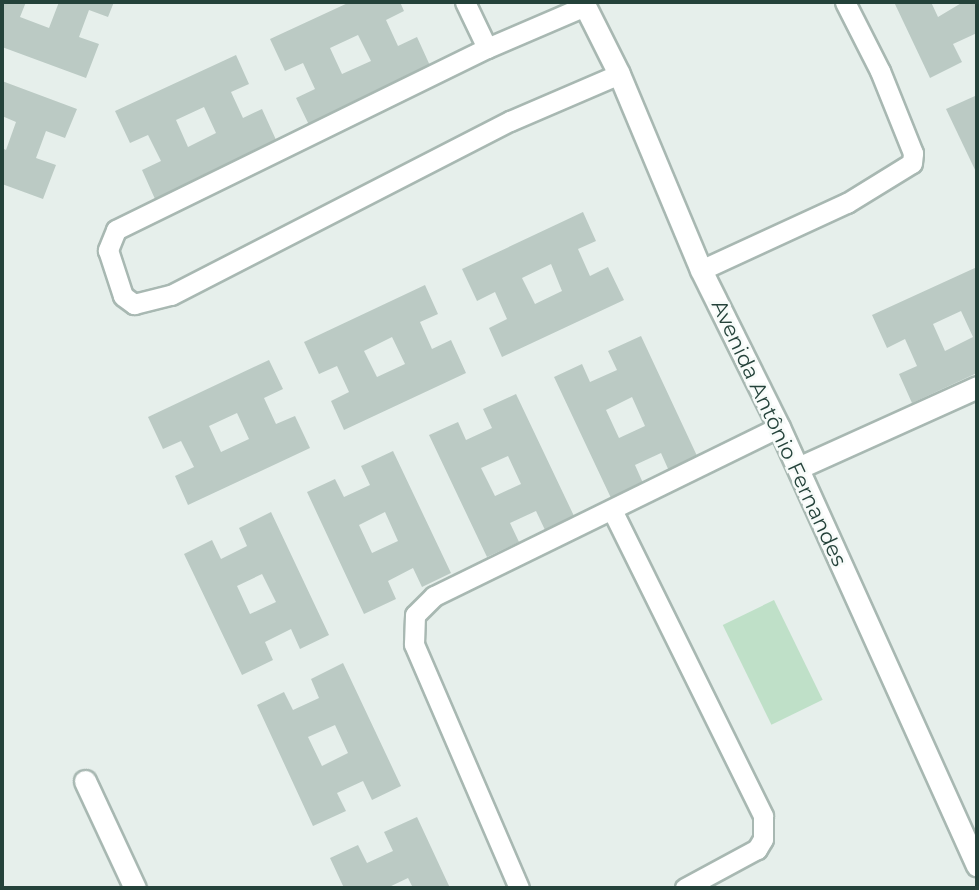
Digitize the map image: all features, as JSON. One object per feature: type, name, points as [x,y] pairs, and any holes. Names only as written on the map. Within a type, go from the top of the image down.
[{"type":"street","name":"Avenida Antônio Fernandes","points":[[584,4],[619,74],[701,270],[779,427],[977,865]]},
{"type":"street","points":[[798,468],[977,387]]},
{"type":"street","points":[[85,781],[135,888]]},
{"type":"lane","points":[[465,2],[488,48]]},
{"type":"lane","points":[[701,270],[847,203],[912,163],[913,153],[880,71],[845,2]]},
{"type":"lane","points":[[584,4],[488,48],[116,230],[108,250],[123,296],[134,304],[171,295],[510,121],[619,74]]},
{"type":"lane","points":[[519,888],[425,672],[412,626],[424,603],[779,427]]},
{"type":"lane","points":[[612,512],[763,816],[763,839],[757,849],[685,888]]},
{"type":"green space","points":[[774,600],[823,700],[771,725],[723,625]]},
{"type":"building","points":[[2,2],[26,2],[20,17],[49,28],[59,2],[114,2],[108,17],[89,10],[79,37],[99,44],[86,78],[2,47]]},
{"type":"building","points":[[350,2],[400,2],[404,11],[386,20],[398,46],[417,37],[432,70],[310,127],[296,98],[315,89],[303,63],[285,71],[270,39]],"holes":[[[358,35],[371,61],[342,74],[330,48]]]},
{"type":"building","points":[[894,2],[931,2],[938,17],[963,2],[977,2],[977,33],[953,44],[962,62],[930,78]]},
{"type":"building","points":[[236,55],[249,84],[231,92],[243,118],[262,109],[277,142],[155,199],[142,170],[161,161],[148,135],[130,143],[115,111]],"holes":[[[204,107],[216,133],[188,147],[176,120]]]},
{"type":"building","points":[[2,81],[77,109],[65,138],[46,131],[36,158],[56,165],[43,199],[2,184],[2,148],[6,150],[16,122],[2,116]]},
{"type":"building","points":[[975,96],[977,101],[977,174],[946,109]]},
{"type":"building","points":[[583,212],[596,241],[578,249],[590,276],[608,267],[624,300],[502,357],[489,328],[507,319],[495,292],[477,301],[462,269]],"holes":[[[551,264],[562,291],[535,304],[522,278]]]},
{"type":"building","points":[[977,267],[977,373],[912,403],[899,374],[917,366],[905,339],[887,348],[872,315]],"holes":[[[961,311],[973,337],[945,351],[933,324]]]},
{"type":"building","points":[[425,285],[438,314],[420,322],[432,349],[451,340],[466,373],[344,430],[331,401],[349,392],[337,366],[319,374],[304,342]],"holes":[[[392,337],[405,364],[377,377],[364,351]]]},
{"type":"building","points":[[641,336],[698,458],[669,471],[661,453],[635,465],[643,483],[611,498],[554,377],[582,364],[590,382],[617,370],[608,351]],"holes":[[[632,397],[645,426],[619,438],[606,410]]]},
{"type":"building","points":[[269,360],[283,389],[264,398],[276,424],[295,416],[310,448],[188,505],[175,476],[194,467],[181,441],[163,449],[148,417]],"holes":[[[237,413],[249,439],[221,452],[209,426]]]},
{"type":"building","points":[[516,394],[574,516],[545,530],[536,511],[510,523],[519,542],[487,557],[429,435],[458,422],[466,440],[492,428],[483,409]],"holes":[[[508,456],[521,484],[495,496],[481,468]]]},
{"type":"building","points":[[393,451],[451,573],[422,587],[413,568],[388,581],[396,599],[364,614],[307,492],[335,479],[344,497],[370,485],[361,466]],"holes":[[[385,512],[398,541],[372,553],[359,525]]]},
{"type":"building","points":[[271,512],[329,635],[300,649],[291,629],[265,642],[273,660],[242,675],[184,554],[212,540],[221,559],[247,546],[239,528]],"holes":[[[262,574],[276,602],[250,614],[237,586]]]},
{"type":"building","points":[[343,663],[401,786],[372,800],[363,781],[337,793],[346,811],[313,826],[257,705],[284,692],[293,710],[319,698],[311,679]],"holes":[[[335,725],[348,753],[322,766],[308,737]]]},
{"type":"building","points":[[417,817],[450,888],[413,888],[408,878],[387,888],[344,888],[330,858],[358,845],[367,863],[393,851],[384,832]]}]
